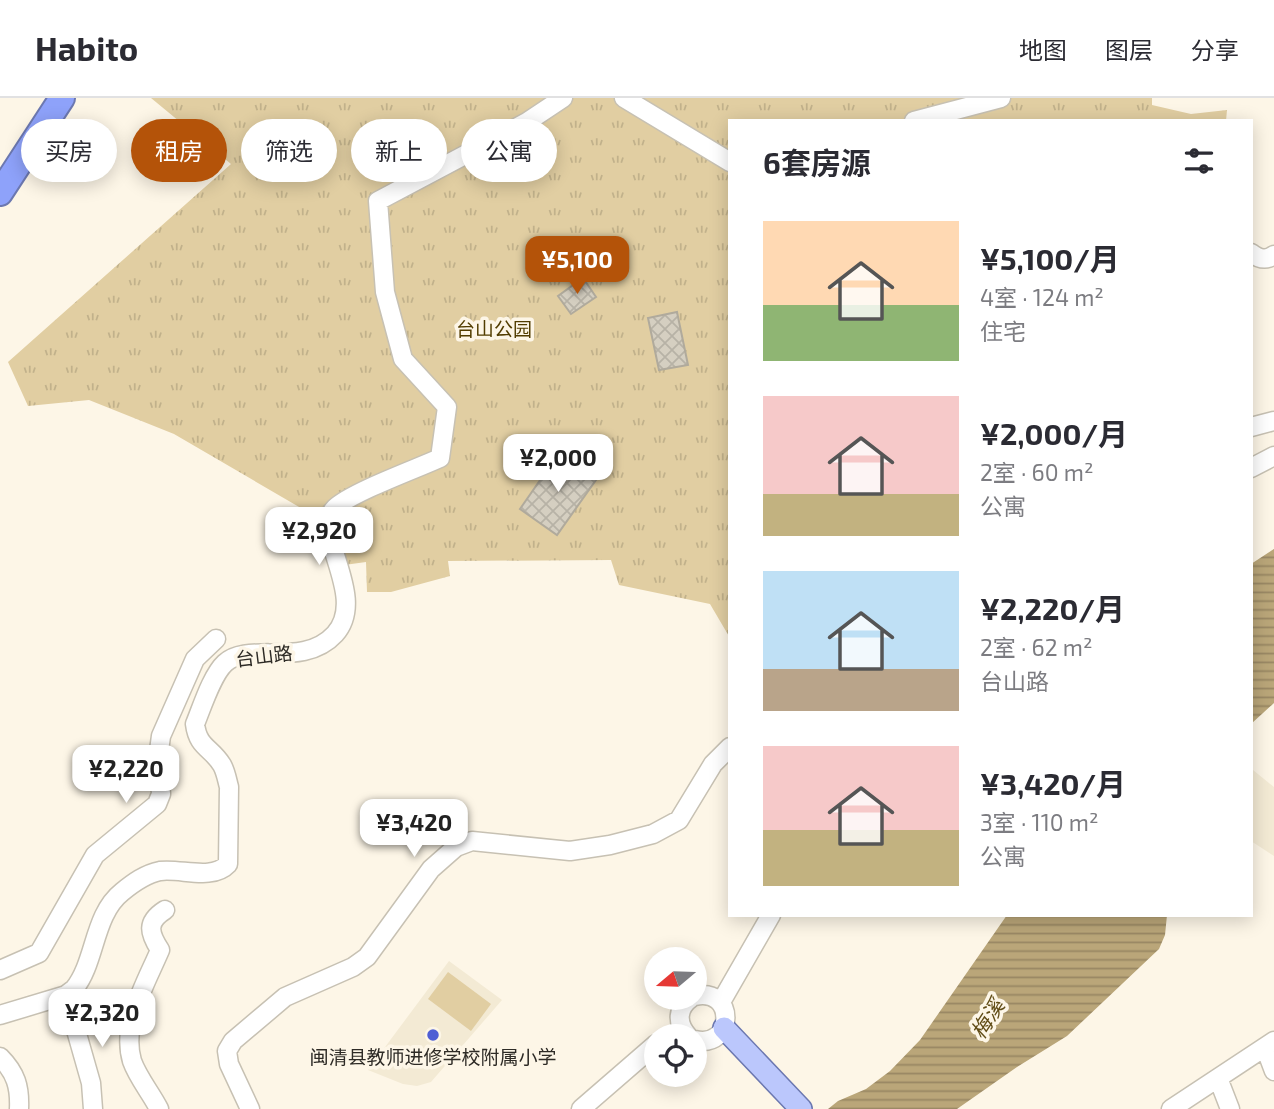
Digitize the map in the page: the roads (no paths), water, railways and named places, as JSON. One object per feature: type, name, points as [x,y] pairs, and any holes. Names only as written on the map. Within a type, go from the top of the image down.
[{"type":"highway","points":[[0,193],[62,98]]},
{"type":"main road","points":[[721,1032],[783,1098],[801,1109]]},
{"type":"street","name":"台山路","points":[[66,995],[77,986],[107,912],[119,894],[142,878],[159,872],[210,872],[228,864],[229,787],[214,756],[200,744],[195,724],[223,664],[232,657],[243,655],[293,654],[323,644],[334,635],[346,611],[346,597],[327,528],[334,508],[440,458],[447,407],[403,359],[385,292],[378,201],[527,122],[564,98]]},
{"type":"street","points":[[624,98],[728,161]]},
{"type":"street","points":[[922,119],[1001,98]]},
{"type":"street","points":[[1253,255],[1263,259],[1274,255]]},
{"type":"street","points":[[1253,426],[1274,421]]},
{"type":"street","points":[[1253,467],[1274,456]]},
{"type":"street","points":[[0,970],[39,953],[95,855],[157,804],[161,794],[158,758],[162,736],[195,659],[216,639]]},
{"type":"street","points":[[250,1109],[229,1064],[227,1051],[233,1041],[285,997],[353,967],[367,957],[431,869],[449,851],[472,841],[570,850],[610,845],[653,834],[679,820],[713,764],[728,749]]},
{"type":"street","points":[[159,1109],[132,1060],[129,1033],[132,1016],[159,950],[151,936],[152,922],[165,910]]},
{"type":"street","points":[[720,1002],[770,917]]},
{"type":"street","points":[[0,1015],[66,995],[91,1083],[93,1109]]},
{"type":"street","points":[[707,996],[712,996],[720,1002],[726,1013],[721,1032],[707,1040]]},
{"type":"street","points":[[1171,1109],[1270,1044],[1274,1071]]},
{"type":"street","points":[[581,1109],[644,1054]]},
{"type":"street","points":[[0,1057],[17,1080],[19,1109]]},
{"type":"street","points":[[1218,1078],[1230,1109]]},
{"type":"water","points":[[1274,549],[1274,703],[1253,722],[1253,563]]},
{"type":"water","name":"梅溪","points":[[1006,917],[1167,917],[1165,935],[1159,949],[1067,1036],[957,1109],[828,1109],[838,1101],[866,1089],[890,1071],[920,1040]]},
{"type":"place","name":"闽清县教师进修学校附属小学","points":[[433,1035]]},
{"type":"park label","name":"台山公园","points":[[494,329]]}]
